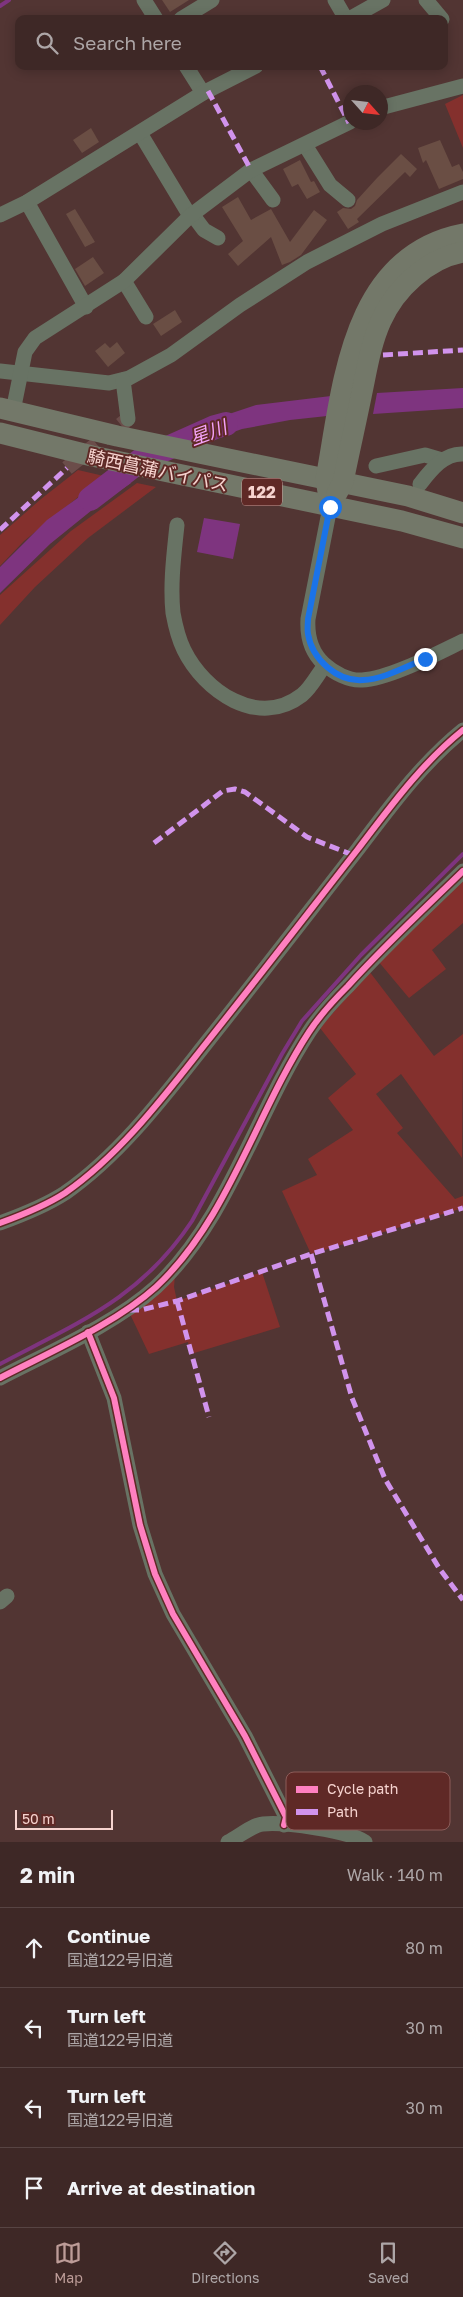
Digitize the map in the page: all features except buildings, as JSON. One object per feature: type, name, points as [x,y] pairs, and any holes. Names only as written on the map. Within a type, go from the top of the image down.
[{"type":"highway","points":[[330,507],[356,370],[363,318],[388,275],[404,260],[424,248],[463,234]]},
{"type":"highway","points":[[356,370],[372,346],[390,304],[414,276],[448,255],[463,252]]},
{"type":"highway","name":"騎西菖蒲バイパス","points":[[4,414],[110,440],[237,462],[408,496],[463,513]]},
{"type":"highway","name":"騎西菖蒲バイパス","points":[[0,433],[110,440],[201,474],[330,507],[402,521],[463,538]]},
{"type":"street","points":[[144,0],[153,15]]},
{"type":"street","points":[[188,15],[212,0]]},
{"type":"street","points":[[334,0],[344,15]]},
{"type":"street","points":[[355,15],[384,0]]},
{"type":"street","points":[[426,0],[439,15]]},
{"type":"street","points":[[189,70],[203,93]]},
{"type":"street","points":[[0,215],[27,202],[203,93],[248,70]]},
{"type":"street","points":[[388,106],[463,86]]},
{"type":"street","points":[[4,414],[26,352],[35,338],[124,281],[191,215],[251,170],[343,126]]},
{"type":"street","points":[[140,133],[191,215],[204,230],[218,238]]},
{"type":"street","points":[[305,145],[330,185],[348,200]]},
{"type":"street","points":[[251,170],[273,200]]},
{"type":"street","points":[[0,371],[109,382],[122,380],[171,355],[240,304],[307,262],[382,224],[463,192]]},
{"type":"street","points":[[27,202],[86,307]]},
{"type":"street","points":[[124,281],[146,317]]},
{"type":"street","points":[[110,440],[122,380]]},
{"type":"street","points":[[420,484],[442,460],[463,454]]},
{"type":"street","points":[[376,466],[425,455],[442,460]]},
{"type":"street","points":[[330,507],[307,634],[314,651],[325,665],[347,678],[361,680],[377,678],[463,642]]},
{"type":"street","points":[[177,525],[173,569],[174,613],[183,649],[202,676],[220,693],[236,703],[253,707],[273,708],[286,704],[302,694],[325,665]]},
{"type":"street","points":[[0,1223],[36,1209],[64,1193],[104,1160],[174,1083],[395,800],[429,762],[463,730]]},
{"type":"street","points":[[0,1378],[88,1332],[124,1310],[156,1287],[196,1239],[216,1208],[309,1031],[360,973],[463,871]]},
{"type":"street","points":[[88,1332],[114,1398],[140,1525],[155,1574],[173,1614],[245,1736],[286,1817],[284,1825],[261,1824],[228,1842]]},
{"type":"street","points":[[323,1830],[357,1837],[365,1842]]},
{"type":"shaded area","points":[[463,95],[463,148],[445,104]]},
{"type":"shaded area","points":[[78,470],[104,476],[24,541],[0,566],[0,535]]},
{"type":"shaded area","points":[[137,483],[156,487],[88,538],[35,587],[0,625],[0,595],[71,531]]},
{"type":"shaded area","points":[[463,878],[463,923],[432,950],[446,969],[409,998],[378,961]]},
{"type":"shaded area","points":[[369,971],[434,1056],[463,1034],[462,1158],[401,1074],[376,1094],[403,1128],[397,1133],[455,1199],[463,1196],[463,1208],[311,1254],[282,1191],[317,1175],[308,1159],[353,1130],[328,1098],[356,1074],[320,1028]]},
{"type":"shaded area","points":[[262,1272],[280,1327],[191,1354],[188,1342],[149,1354],[130,1314],[175,1275],[174,1287],[177,1301]]},
{"type":"water","points":[[463,388],[463,408],[373,414],[377,393]]},
{"type":"water","points":[[331,396],[327,416],[290,420],[242,429],[214,439],[178,431],[256,405]]},
{"type":"water","points":[[107,477],[131,483],[97,506],[50,544],[0,593],[0,567],[47,520]]},
{"type":"water","points":[[204,518],[240,524],[233,559],[197,552]]},
{"type":"waterway","points":[[0,6],[9,0]]},
{"type":"waterway","name":"星川","points":[[90,499],[141,460],[215,427],[226,424]]},
{"type":"waterway","points":[[0,1364],[82,1321],[106,1306],[152,1270],[172,1248],[192,1221],[282,1054],[302,1021],[361,955],[463,854]]},
{"type":"tunnel","points":[[67,468],[128,419]]},
{"type":"marked path","points":[[322,70],[343,111]]},
{"type":"marked path","points":[[208,91],[251,170]]},
{"type":"marked path","points":[[383,355],[463,350]]},
{"type":"marked path","points":[[0,530],[67,468]]},
{"type":"marked path","points":[[154,843],[223,791],[235,789],[245,792],[307,837],[353,855]]},
{"type":"marked path","points":[[129,1310],[141,1310],[177,1301],[311,1254],[463,1208]]},
{"type":"marked path","points":[[311,1254],[352,1398],[385,1479],[439,1568],[463,1600]]},
{"type":"marked path","points":[[177,1301],[209,1417]]},
{"type":"cycle path","points":[[0,1223],[41,1206],[65,1193],[105,1160],[141,1123],[264,970],[407,786],[463,730]]},
{"type":"cycle path","points":[[0,1378],[81,1337],[121,1313],[156,1287],[181,1260],[203,1230],[222,1198],[290,1063],[313,1026],[332,1002],[376,956],[463,871]]},
{"type":"cycle path","points":[[88,1332],[114,1398],[140,1525],[155,1574],[173,1614],[245,1736],[286,1817],[284,1825]]},
{"type":"route","points":[[330,507],[308,619],[307,634],[314,651],[322,662],[334,672],[347,678],[361,680],[377,678],[425,659]]}]
